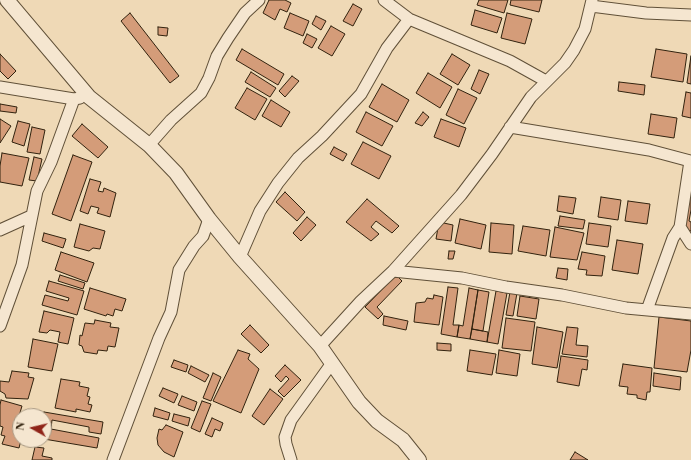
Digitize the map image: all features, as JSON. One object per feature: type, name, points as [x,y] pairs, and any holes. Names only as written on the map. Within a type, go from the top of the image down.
[{"type":"street","points":[[8,0],[89,97],[149,145],[176,173],[209,219],[240,257],[320,346],[360,402],[377,421],[403,440],[419,460]]},
{"type":"street","points":[[149,145],[171,120],[201,93],[209,78],[217,56],[228,38],[245,13],[259,0]]},
{"type":"street","points":[[384,0],[409,19],[510,61],[546,81]]},
{"type":"street","points":[[320,346],[360,302],[392,271],[461,195],[531,97],[565,63],[574,50],[585,29],[591,3],[646,12],[691,15]]},
{"type":"street","points":[[240,257],[260,211],[278,183],[298,158],[322,136],[361,94],[387,48],[409,19]]},
{"type":"street","points":[[0,87],[74,99],[89,97]]},
{"type":"street","points":[[0,326],[22,265],[37,191],[51,162],[74,99]]},
{"type":"street","points":[[510,127],[649,150],[690,161],[680,226],[673,238],[647,310]]},
{"type":"street","points":[[0,230],[31,216]]},
{"type":"street","points":[[113,460],[171,312],[179,270],[194,246],[203,236],[209,219]]},
{"type":"street","points":[[680,226],[691,244]]},
{"type":"street","points":[[392,271],[462,278],[506,287],[647,310],[691,314]]},
{"type":"street","points":[[291,460],[285,437],[290,420],[332,363]]},
{"type":"building","points":[[269,0],[285,0],[291,3],[287,12],[280,9],[275,20],[263,13]]},
{"type":"building","points":[[479,0],[508,0],[504,13],[477,5]]},
{"type":"building","points":[[511,0],[542,0],[539,12],[510,5]]},
{"type":"building","points":[[353,4],[362,9],[353,26],[343,21]]},
{"type":"building","points":[[475,10],[502,18],[497,33],[471,25]]},
{"type":"building","points":[[130,13],[179,76],[170,83],[121,21]]},
{"type":"building","points":[[290,13],[309,21],[303,36],[284,28]]},
{"type":"building","points":[[507,13],[532,19],[525,44],[501,38]]},
{"type":"building","points":[[316,16],[326,21],[321,30],[312,24]]},
{"type":"building","points":[[331,26],[345,34],[332,56],[318,48]]},
{"type":"building","points":[[158,27],[168,28],[167,36],[158,35]]},
{"type":"building","points":[[307,34],[317,39],[312,48],[303,43]]},
{"type":"building","points":[[242,49],[284,74],[278,85],[236,60]]},
{"type":"building","points":[[656,49],[687,54],[683,82],[651,77]]},
{"type":"building","points":[[0,54],[16,71],[8,79],[0,71]]},
{"type":"building","points":[[452,54],[470,65],[458,85],[440,74]]},
{"type":"building","points":[[691,56],[691,84],[687,83]]},
{"type":"building","points":[[479,70],[489,74],[480,94],[471,89]]},
{"type":"building","points":[[251,72],[276,88],[270,97],[245,82]]},
{"type":"building","points":[[428,73],[452,87],[440,108],[416,93]]},
{"type":"building","points":[[292,76],[299,81],[285,97],[279,91]]},
{"type":"building","points":[[619,82],[645,85],[644,95],[618,91]]},
{"type":"building","points":[[382,84],[409,100],[397,122],[369,107]]},
{"type":"building","points":[[247,88],[267,99],[255,120],[235,108]]},
{"type":"building","points":[[458,89],[477,98],[464,124],[446,115]]},
{"type":"building","points":[[686,92],[691,93],[691,118],[682,116]]},
{"type":"building","points":[[271,100],[290,112],[281,127],[262,116]]},
{"type":"building","points":[[0,104],[17,107],[16,113],[0,111]]},
{"type":"building","points":[[366,112],[393,126],[382,146],[356,132]]},
{"type":"building","points":[[423,112],[429,117],[422,126],[415,123]]},
{"type":"building","points":[[651,114],[677,118],[674,138],[648,134]]},
{"type":"building","points":[[0,119],[11,126],[0,143]]},
{"type":"building","points":[[441,119],[466,128],[459,147],[434,137]]},
{"type":"building","points":[[18,121],[30,124],[24,146],[12,142]]},
{"type":"building","points":[[82,124],[108,147],[98,158],[72,136]]},
{"type":"building","points":[[32,127],[45,130],[40,154],[27,152]]},
{"type":"building","points":[[363,142],[391,156],[379,179],[351,164]]},
{"type":"building","points":[[334,147],[347,154],[343,161],[330,154]]},
{"type":"building","points":[[2,153],[29,158],[22,186],[0,182]]},
{"type":"building","points":[[73,155],[92,162],[71,221],[52,214]]},
{"type":"building","points":[[34,157],[42,159],[37,181],[29,180]]},
{"type":"building","points":[[90,179],[101,182],[98,191],[103,192],[104,188],[116,193],[110,217],[97,213],[99,208],[91,206],[88,214],[80,211]]},
{"type":"building","points":[[691,186],[691,210],[689,221],[691,222],[691,231],[684,230]]},
{"type":"building","points":[[285,192],[305,212],[297,221],[276,202]]},
{"type":"building","points":[[559,196],[576,198],[573,214],[557,211]]},
{"type":"building","points":[[601,197],[621,200],[618,220],[598,217]]},
{"type":"building","points":[[367,199],[399,226],[392,233],[376,221],[371,227],[379,234],[371,241],[346,222]]},
{"type":"building","points":[[628,201],[650,204],[647,224],[625,221]]},
{"type":"building","points":[[560,216],[585,220],[583,229],[558,226]]},
{"type":"building","points":[[307,217],[316,225],[301,241],[293,233]]},
{"type":"building","points":[[460,219],[486,225],[481,249],[455,243]]},
{"type":"building","points":[[439,222],[453,225],[451,241],[436,239]]},
{"type":"building","points":[[491,223],[514,225],[512,254],[489,252]]},
{"type":"building","points":[[589,223],[611,226],[608,247],[586,244]]},
{"type":"building","points":[[80,224],[105,231],[100,249],[93,248],[89,251],[74,247]]},
{"type":"building","points":[[523,226],[550,230],[546,256],[518,251]]},
{"type":"building","points":[[555,227],[584,233],[577,260],[550,257]]},
{"type":"building","points":[[44,233],[66,239],[63,248],[42,241]]},
{"type":"building","points":[[617,240],[643,244],[638,274],[612,270]]},
{"type":"building","points":[[449,251],[455,251],[453,259],[448,259]]},
{"type":"building","points":[[61,252],[94,263],[87,282],[55,270]]},
{"type":"building","points":[[582,252],[605,256],[602,276],[586,275],[587,270],[578,269]]},
{"type":"building","points":[[558,268],[568,269],[567,280],[556,278]]},
{"type":"building","points":[[60,275],[85,283],[83,289],[58,281]]},
{"type":"building","points":[[396,275],[402,281],[377,307],[383,314],[378,319],[365,307]]},
{"type":"building","points":[[49,281],[84,291],[77,315],[42,305],[45,295],[68,301],[69,298],[46,291]]},
{"type":"building","points":[[448,287],[458,288],[453,325],[459,325],[457,337],[441,334]]},
{"type":"building","points":[[90,288],[126,299],[122,311],[115,309],[113,316],[107,314],[106,316],[84,309]]},
{"type":"building","points":[[469,288],[478,290],[470,339],[457,337],[459,325],[463,326]]},
{"type":"building","points":[[478,290],[489,292],[483,331],[472,329]]},
{"type":"building","points":[[496,291],[507,293],[498,344],[487,342]]},
{"type":"building","points":[[510,292],[517,293],[513,316],[506,315]]},
{"type":"building","points":[[434,295],[443,297],[439,325],[414,322],[416,303],[425,302],[427,298],[433,299]]},
{"type":"building","points":[[520,296],[539,299],[536,319],[517,316]]},
{"type":"building","points":[[44,311],[74,318],[68,344],[58,342],[60,332],[50,330],[47,333],[39,332]]},
{"type":"building","points":[[384,316],[408,321],[406,330],[383,325]]},
{"type":"building","points":[[659,317],[691,321],[691,350],[687,372],[654,368]]},
{"type":"building","points":[[506,318],[535,322],[531,351],[502,348]]},
{"type":"building","points":[[95,320],[111,323],[110,327],[119,328],[115,347],[108,346],[107,351],[98,350],[97,354],[84,352],[82,346],[79,345],[80,335],[82,336],[85,323],[94,324]]},
{"type":"building","points":[[250,325],[269,345],[261,353],[241,334]]},
{"type":"building","points":[[537,327],[563,332],[557,368],[532,364]]},
{"type":"building","points":[[567,327],[578,328],[576,345],[588,346],[587,357],[562,354]]},
{"type":"building","points":[[472,329],[488,332],[487,342],[470,339]]},
{"type":"building","points":[[33,339],[58,344],[52,371],[28,367]]},
{"type":"building","points":[[437,343],[451,344],[451,351],[437,350]]},
{"type":"building","points":[[238,350],[250,354],[248,359],[259,369],[241,413],[213,401]]},
{"type":"building","points":[[470,350],[496,354],[492,375],[467,371]]},
{"type":"building","points":[[499,350],[520,354],[517,376],[496,373]]},
{"type":"building","points":[[561,356],[588,360],[587,370],[582,369],[579,386],[557,382]]},
{"type":"building","points":[[174,360],[188,365],[186,372],[171,367]]},
{"type":"building","points":[[623,364],[652,368],[650,392],[647,392],[646,400],[637,398],[637,395],[627,394],[628,387],[619,386]]},
{"type":"building","points":[[285,365],[301,380],[284,397],[278,391],[289,379],[286,376],[281,382],[275,376]]},
{"type":"building","points":[[191,366],[209,375],[205,382],[188,373]]},
{"type":"building","points":[[12,371],[29,373],[28,377],[34,378],[28,399],[6,398],[5,394],[0,391],[0,381],[9,382]]},
{"type":"building","points":[[213,373],[221,377],[211,401],[203,398]]},
{"type":"building","points":[[654,373],[681,377],[680,390],[653,386]]},
{"type":"building","points":[[61,379],[80,382],[79,386],[89,388],[87,396],[90,397],[88,404],[92,405],[90,412],[76,409],[76,412],[55,408]]},
{"type":"building","points":[[163,388],[178,394],[174,403],[159,396]]},
{"type":"building","points":[[270,389],[283,399],[264,425],[252,416]]},
{"type":"building","points":[[182,396],[197,402],[194,411],[178,405]]},
{"type":"building","points":[[1,400],[22,406],[21,408],[12,408],[12,446],[2,444],[5,436],[1,435],[3,427],[0,426]]},
{"type":"building","points":[[202,401],[211,404],[200,432],[191,428]]},
{"type":"building","points":[[155,408],[170,413],[168,420],[153,416]]},
{"type":"building","points":[[52,413],[103,422],[101,434],[89,432],[89,427],[52,420]]},
{"type":"building","points":[[174,414],[190,418],[188,426],[172,421]]},
{"type":"building","points":[[212,418],[223,423],[220,431],[215,429],[212,437],[205,434]]},
{"type":"building","points":[[166,425],[183,432],[174,457],[164,452],[158,445],[157,438],[159,429],[162,430]]},
{"type":"building","points":[[52,429],[99,438],[97,448],[52,440]]},
{"type":"building","points":[[35,448],[44,448],[42,456],[52,458],[52,460],[32,460]]},
{"type":"building","points":[[575,452],[588,460],[570,460]]}]
